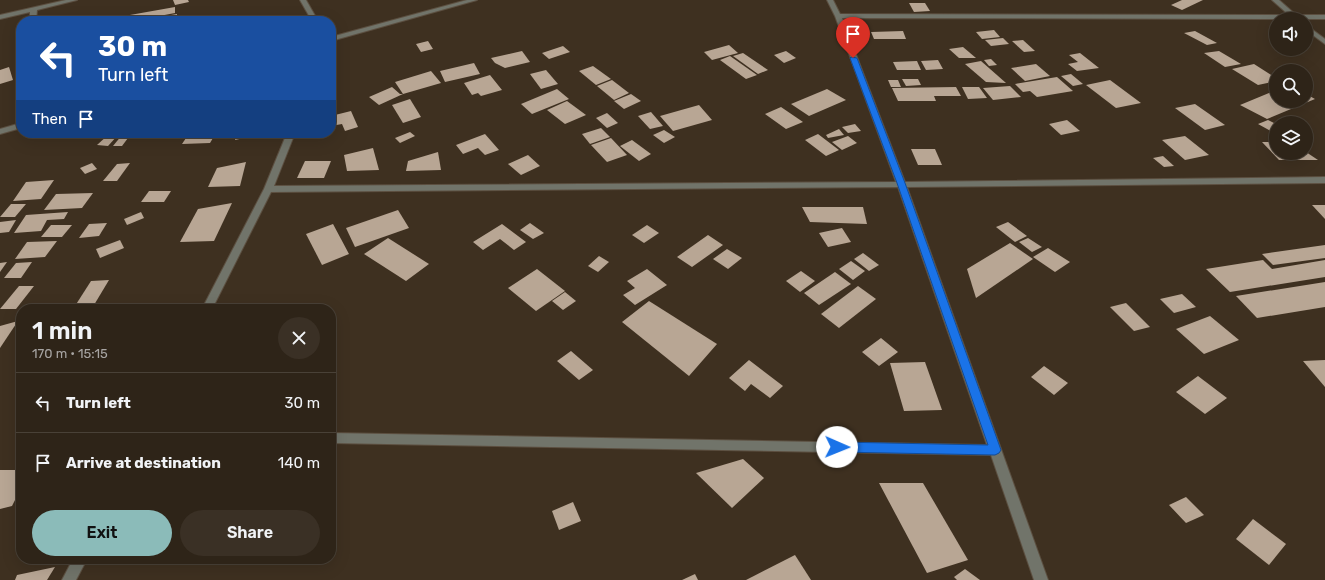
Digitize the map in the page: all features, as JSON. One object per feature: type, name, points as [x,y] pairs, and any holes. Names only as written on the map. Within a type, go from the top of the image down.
[{"type":"street","points":[[0,17],[74,0]]},
{"type":"street","points":[[303,0],[312,16]]},
{"type":"street","points":[[336,38],[474,0]]},
{"type":"street","points":[[830,0],[838,16],[901,183],[1041,580]]},
{"type":"street","points":[[1274,0],[1288,12]]},
{"type":"street","points":[[33,16],[34,9]]},
{"type":"street","points":[[838,16],[1269,18]]},
{"type":"street","points":[[1313,17],[1325,17]]},
{"type":"street","points":[[1313,33],[1325,42]]},
{"type":"street","points":[[0,132],[16,127]]},
{"type":"street","points":[[210,304],[268,189],[289,138]]},
{"type":"street","points":[[268,189],[645,187],[901,183],[1325,180]]},
{"type":"street","points":[[336,438],[995,450]]},
{"type":"street","points":[[69,580],[77,564]]},
{"type":"building","points":[[173,0],[188,0],[189,2],[175,5]]},
{"type":"building","points":[[1182,0],[1203,0],[1182,10],[1171,5]]},
{"type":"building","points":[[909,3],[925,3],[930,11],[914,12]]},
{"type":"building","points":[[175,7],[175,13],[159,16],[124,16]]},
{"type":"building","points":[[177,14],[177,16],[165,16]]},
{"type":"building","points":[[994,30],[1000,37],[982,39],[976,32]]},
{"type":"building","points":[[903,31],[906,39],[874,39],[871,32]]},
{"type":"building","points":[[1195,31],[1217,43],[1207,45],[1184,33]]},
{"type":"building","points":[[1003,38],[1009,44],[991,46],[985,40]]},
{"type":"building","points":[[1023,40],[1035,51],[1024,52],[1012,41]]},
{"type":"building","points":[[428,41],[433,49],[421,52],[416,44]]},
{"type":"building","points":[[729,45],[738,53],[712,60],[704,52]]},
{"type":"building","points":[[563,46],[570,52],[549,59],[542,53]]},
{"type":"building","points":[[963,47],[976,58],[959,58],[949,49]]},
{"type":"building","points":[[522,51],[530,62],[505,68],[495,63],[491,58]]},
{"type":"building","points":[[786,51],[796,58],[784,63],[774,55]]},
{"type":"building","points":[[1219,51],[1241,64],[1225,67],[1204,53]]},
{"type":"building","points":[[743,53],[768,70],[758,74],[733,56]]},
{"type":"building","points":[[1080,53],[1099,68],[1077,71],[1068,64],[1078,62],[1069,55]]},
{"type":"building","points":[[730,56],[757,75],[746,79],[720,60]]},
{"type":"building","points":[[991,59],[997,65],[989,66],[984,60]]},
{"type":"building","points":[[938,60],[943,69],[926,70],[921,61]]},
{"type":"building","points":[[917,61],[921,70],[897,70],[893,62]]},
{"type":"building","points":[[981,61],[1006,83],[986,82],[965,64]]},
{"type":"building","points":[[474,63],[480,74],[445,82],[440,71]]},
{"type":"building","points":[[1036,64],[1050,76],[1025,81],[1011,68]]},
{"type":"building","points":[[1254,64],[1269,74],[1269,83],[1258,85],[1232,69]]},
{"type":"building","points":[[593,66],[611,79],[596,85],[579,71]]},
{"type":"building","points":[[9,67],[13,80],[0,84],[0,70]]},
{"type":"building","points":[[546,70],[558,84],[541,89],[530,74]]},
{"type":"building","points":[[431,71],[441,83],[403,94],[395,82]]},
{"type":"building","points":[[1071,74],[1083,84],[1073,86],[1061,76]]},
{"type":"building","points":[[490,75],[502,90],[481,96],[478,93],[472,95],[464,83]]},
{"type":"building","points":[[1057,77],[1073,91],[1037,97],[1030,91],[1023,92],[1015,84]]},
{"type":"building","points":[[902,79],[918,79],[921,85],[906,86]]},
{"type":"building","points":[[612,80],[629,93],[614,100],[597,86]]},
{"type":"building","points":[[888,80],[898,80],[901,87],[891,87]]},
{"type":"building","points":[[1110,80],[1141,103],[1116,108],[1086,85]]},
{"type":"building","points":[[1010,86],[1021,97],[993,100],[983,88]]},
{"type":"building","points":[[392,87],[400,94],[403,94],[379,105],[369,97]]},
{"type":"building","points":[[956,87],[961,96],[934,96],[936,101],[898,101],[892,88]]},
{"type":"building","points":[[962,87],[979,87],[987,98],[968,99]]},
{"type":"building","points":[[557,89],[569,99],[532,114],[521,104]]},
{"type":"building","points":[[827,89],[846,100],[809,116],[791,104]]},
{"type":"building","points":[[1269,93],[1269,108],[1293,108],[1274,116],[1269,116],[1269,118],[1267,119],[1240,105]]},
{"type":"building","points":[[631,94],[641,101],[624,109],[614,101]]},
{"type":"building","points":[[410,99],[421,117],[403,123],[392,105]]},
{"type":"building","points":[[567,101],[586,115],[565,124],[547,110]]},
{"type":"building","points":[[1195,104],[1225,125],[1205,130],[1175,108]]},
{"type":"building","points":[[699,105],[712,120],[673,131],[660,116]]},
{"type":"building","points":[[781,107],[803,122],[786,129],[765,114]]},
{"type":"building","points":[[351,111],[358,127],[345,131],[342,124],[336,125],[336,115]]},
{"type":"building","points":[[651,112],[663,126],[650,129],[638,116]]},
{"type":"building","points":[[607,113],[618,123],[607,128],[596,118]]},
{"type":"building","points":[[1067,120],[1080,131],[1061,135],[1049,124]]},
{"type":"building","points":[[1269,120],[1269,130],[1258,124]]},
{"type":"building","points":[[855,124],[861,131],[848,133],[842,127]]},
{"type":"building","points":[[601,128],[610,137],[590,144],[582,134]]},
{"type":"building","points":[[839,129],[844,135],[828,138],[826,135]]},
{"type":"building","points":[[664,130],[675,137],[664,143],[653,135]]},
{"type":"building","points":[[410,132],[415,136],[400,143],[395,138]]},
{"type":"building","points":[[485,134],[499,150],[485,155],[478,148],[463,154],[456,145]]},
{"type":"building","points":[[818,134],[839,150],[826,156],[805,140]]},
{"type":"building","points":[[848,136],[857,143],[842,150],[832,142]]},
{"type":"building","points":[[1185,136],[1209,155],[1185,160],[1162,140]]},
{"type":"building","points":[[105,138],[115,138],[108,146],[97,145]]},
{"type":"building","points":[[120,138],[128,138],[122,146],[113,146]]},
{"type":"building","points":[[186,138],[213,138],[210,143],[182,144]]},
{"type":"building","points":[[611,138],[627,155],[607,162],[591,145]]},
{"type":"building","points":[[632,140],[651,154],[639,161],[620,146]]},
{"type":"building","points":[[1262,142],[1269,142],[1269,149]]},
{"type":"building","points":[[373,148],[379,170],[347,171],[344,155]]},
{"type":"building","points":[[911,149],[935,149],[942,165],[918,165]]},
{"type":"building","points":[[438,152],[441,170],[406,171],[408,161]]},
{"type":"building","points":[[528,155],[540,166],[521,175],[508,164]]},
{"type":"building","points":[[1163,156],[1174,166],[1164,167],[1153,158]]},
{"type":"building","points":[[305,161],[331,161],[324,178],[297,178]]},
{"type":"building","points":[[246,162],[240,186],[208,187],[217,168]]},
{"type":"building","points":[[92,163],[97,169],[85,174],[80,168]]},
{"type":"building","points":[[130,163],[117,181],[103,181],[117,164]]},
{"type":"building","points":[[54,180],[41,199],[13,201],[26,182]]},
{"type":"building","points":[[149,191],[171,191],[164,202],[141,202]]},
{"type":"building","points":[[93,193],[82,208],[44,210],[56,194]]},
{"type":"building","points":[[232,203],[214,241],[180,242],[198,209]]},
{"type":"building","points":[[11,204],[26,204],[15,217],[0,217]]},
{"type":"building","points":[[1312,205],[1325,205],[1325,219]]},
{"type":"building","points":[[802,207],[863,207],[867,224],[810,222]]},
{"type":"building","points":[[398,210],[409,228],[355,247],[346,228]]},
{"type":"building","points":[[68,212],[64,219],[47,220],[41,231],[14,233],[26,215]]},
{"type":"building","points":[[141,212],[144,218],[127,225],[124,219]]},
{"type":"building","points":[[16,220],[9,232],[0,233],[0,222]]},
{"type":"building","points":[[1008,222],[1027,236],[1015,242],[996,227]]},
{"type":"building","points":[[107,223],[99,236],[79,238],[89,224]]},
{"type":"building","points":[[530,223],[544,233],[533,239],[520,230]]},
{"type":"building","points":[[333,224],[349,254],[322,265],[306,234]]},
{"type":"building","points":[[502,224],[526,242],[514,250],[500,239],[483,250],[473,242]]},
{"type":"building","points":[[51,225],[72,225],[62,237],[41,237]]},
{"type":"building","points":[[647,225],[659,233],[644,243],[632,235]]},
{"type":"building","points":[[842,228],[851,242],[828,247],[819,233]]},
{"type":"building","points":[[708,235],[723,245],[692,267],[677,257]]},
{"type":"building","points":[[388,238],[429,264],[406,281],[364,254]]},
{"type":"building","points":[[1028,238],[1042,247],[1032,252],[1019,242]]},
{"type":"building","points":[[120,240],[124,248],[100,258],[96,249]]},
{"type":"building","points":[[57,241],[45,257],[15,259],[27,242]]},
{"type":"building","points":[[1010,243],[1033,259],[976,298],[967,269]]},
{"type":"building","points":[[1325,245],[1325,258],[1273,265],[1262,254]]},
{"type":"building","points":[[1048,248],[1070,262],[1055,272],[1033,257]]},
{"type":"building","points":[[727,249],[742,258],[728,269],[713,259]]},
{"type":"building","points":[[863,253],[879,265],[869,271],[854,259]]},
{"type":"building","points":[[599,256],[609,262],[598,272],[588,266]]},
{"type":"building","points":[[1263,260],[1272,269],[1325,260],[1325,277],[1230,292],[1206,269]]},
{"type":"building","points":[[851,261],[865,271],[853,280],[839,269]]},
{"type":"building","points":[[7,262],[0,272],[0,263]]},
{"type":"building","points":[[32,262],[21,278],[4,278],[16,263]]},
{"type":"building","points":[[537,269],[565,291],[536,311],[508,288]]},
{"type":"building","points":[[647,269],[667,285],[635,305],[623,295],[635,288],[627,281]]},
{"type":"building","points":[[801,271],[815,281],[800,292],[786,281]]},
{"type":"building","points":[[835,272],[851,284],[819,305],[804,293]]},
{"type":"building","points":[[109,280],[95,304],[76,304],[91,281]]},
{"type":"building","points":[[1325,282],[1325,307],[1257,318],[1236,296]]},
{"type":"building","points":[[19,286],[34,286],[20,304],[16,304],[16,309],[0,309]]},
{"type":"building","points":[[858,286],[876,299],[839,328],[821,314]]},
{"type":"building","points":[[565,292],[576,301],[563,310],[552,301]]},
{"type":"building","points":[[1182,294],[1196,307],[1174,313],[1160,299]]},
{"type":"building","points":[[649,301],[717,344],[689,376],[622,322]]},
{"type":"building","points":[[1126,303],[1150,327],[1134,331],[1110,307]]},
{"type":"building","points":[[1210,316],[1239,340],[1204,354],[1176,329]]},
{"type":"building","points":[[16,322],[16,324],[0,348],[0,326]]},
{"type":"building","points":[[881,338],[898,352],[879,366],[862,352]]},
{"type":"building","points":[[571,351],[593,370],[579,380],[557,361]]},
{"type":"building","points":[[749,360],[783,386],[770,398],[751,384],[745,391],[729,378]]},
{"type":"building","points":[[1325,360],[1325,387],[1303,361]]},
{"type":"building","points":[[925,362],[942,410],[904,411],[890,363]]},
{"type":"building","points":[[1044,366],[1068,383],[1054,395],[1031,377]]},
{"type":"building","points":[[1198,376],[1227,398],[1205,414],[1176,392]]},
{"type":"building","points":[[743,459],[764,478],[732,508],[696,473]]},
{"type":"building","points":[[0,470],[16,470],[16,498],[12,506],[0,509]]},
{"type":"building","points":[[879,483],[923,483],[968,560],[927,573]]},
{"type":"building","points":[[1186,497],[1204,515],[1186,523],[1169,505]]},
{"type":"building","points":[[573,502],[581,521],[559,530],[552,511]]},
{"type":"building","points":[[1253,519],[1286,544],[1269,565],[1236,539]]},
{"type":"building","points":[[795,555],[811,580],[746,580]]},
{"type":"building","points":[[55,567],[47,580],[15,580],[17,575]]},
{"type":"building","points":[[965,569],[980,580],[957,580],[954,577]]},
{"type":"building","points":[[695,574],[698,580],[682,580]]},
{"type":"route","points":[[837,447],[995,450],[901,183],[853,58]]}]
